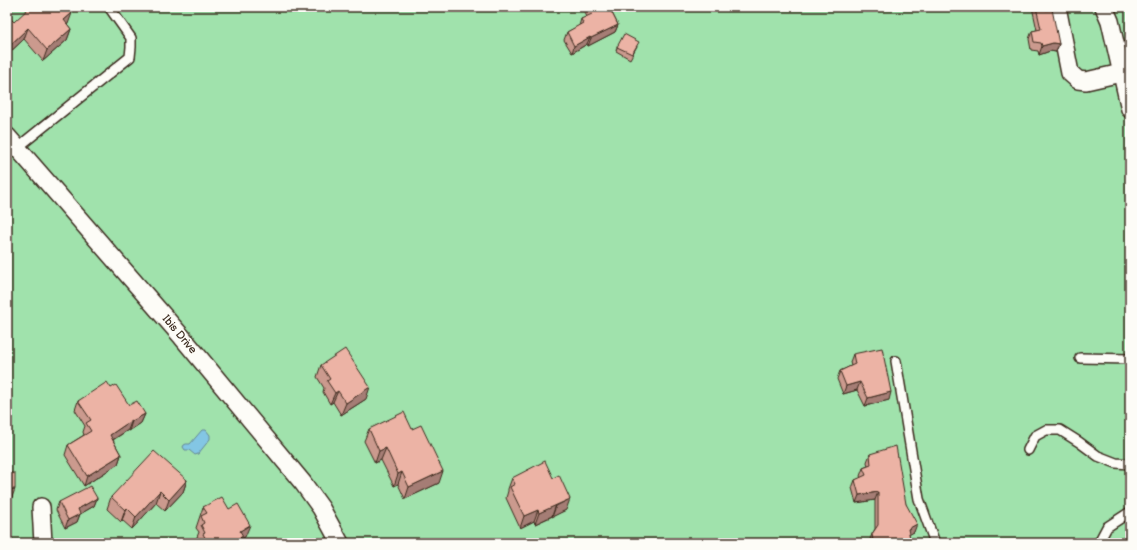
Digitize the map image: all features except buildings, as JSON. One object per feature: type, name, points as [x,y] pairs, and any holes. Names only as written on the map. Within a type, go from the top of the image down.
[{"type":"street","points":[[1057,7],[1070,73],[1078,80],[1086,82],[1122,73]]},
{"type":"street","points":[[1104,7],[1110,21],[1130,109]]},
{"type":"street","name":"Ibis Drive","points":[[12,142],[182,337],[303,483],[321,508],[340,543]]},
{"type":"street","points":[[41,508],[42,543]]},
{"type":"lane","points":[[12,142],[130,57],[132,47],[131,38],[109,7]]},
{"type":"lane","points":[[1080,358],[1130,359]]},
{"type":"lane","points":[[896,361],[919,499],[935,543]]},
{"type":"lane","points":[[1028,450],[1035,436],[1046,430],[1060,430],[1098,456],[1116,463],[1130,464]]},
{"type":"lane","points":[[1100,542],[1107,528],[1130,512]]},
{"type":"green space","points":[[7,7],[1130,7],[1130,543],[7,543]]},
{"type":"water","points":[[202,430],[206,430],[210,435],[210,439],[198,454],[195,455],[189,450],[185,450],[183,447],[184,445],[190,444]]}]
